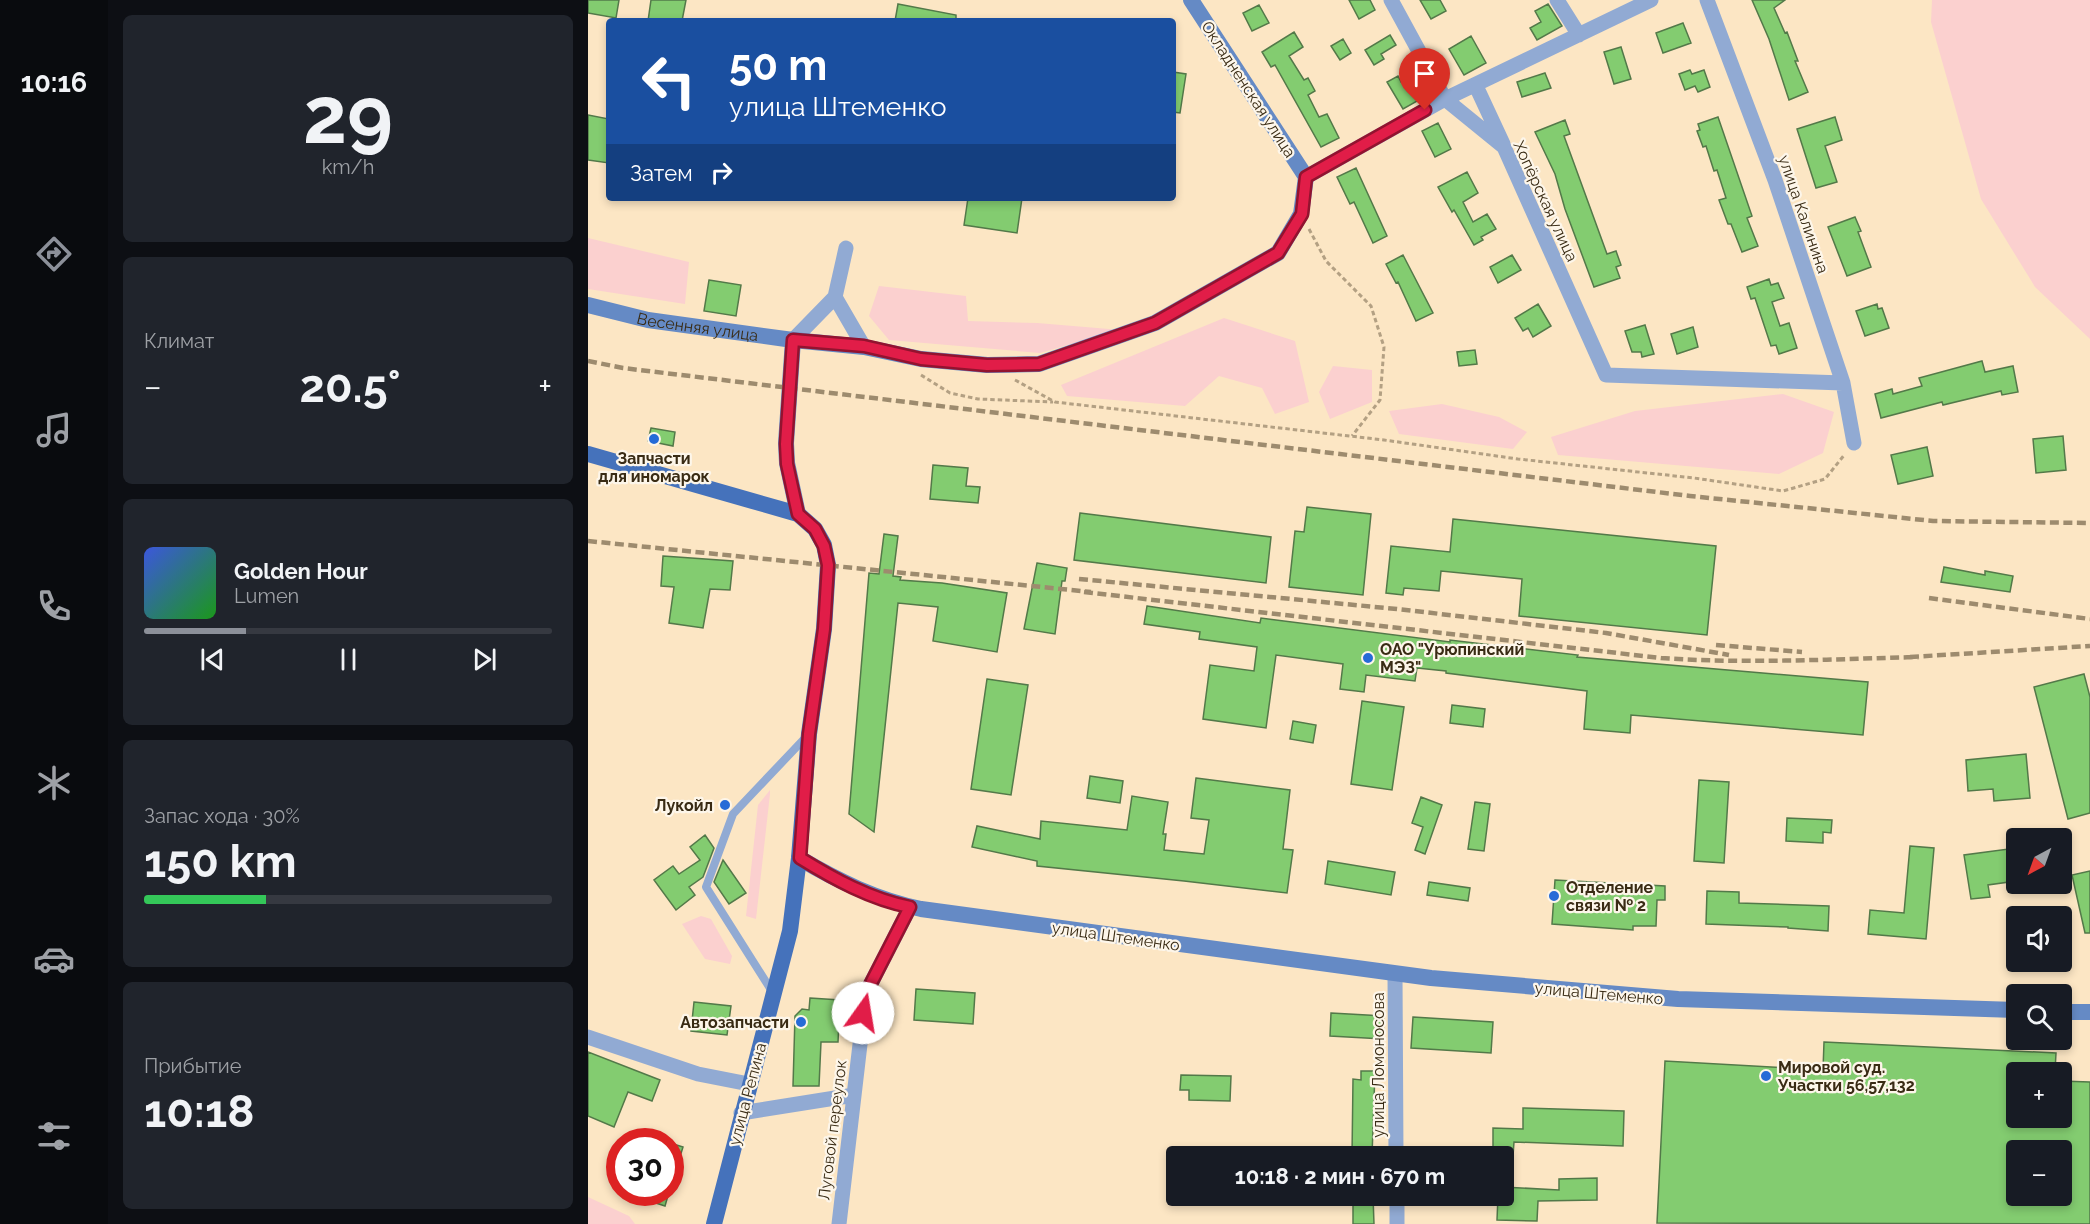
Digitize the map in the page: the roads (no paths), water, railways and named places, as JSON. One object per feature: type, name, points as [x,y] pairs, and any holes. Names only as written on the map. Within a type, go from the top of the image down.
[{"type":"main road","name":"Окладненская улица","points":[[1191,0],[1306,177]]},
{"type":"main road","name":"Весенняя улица","points":[[588,305],[648,320],[793,340],[864,346],[921,359],[987,365],[1039,364],[1155,323],[1278,253],[1302,214],[1306,177]]},
{"type":"main road","points":[[793,340],[786,444],[787,464],[798,514]]},
{"type":"main road","points":[[588,454],[798,514],[815,529],[824,546],[828,565],[824,629],[809,734],[800,858]]},
{"type":"main road","name":"улица Штеменко","points":[[800,858],[857,889],[910,907],[1395,974],[1678,999],[2006,1010]]},
{"type":"main road","name":"улица Репина","points":[[714,1224],[790,931],[800,858]]},
{"type":"main road","points":[[2072,1012],[2090,1012]]},
{"type":"street","name":"Хопёрская улица","points":[[1391,0],[1445,99],[1504,147],[1606,375],[1843,383]]},
{"type":"street","points":[[1557,0],[1579,35]]},
{"type":"street","points":[[1306,177],[1445,99],[1651,0]]},
{"type":"street","name":"улица Калинина","points":[[1707,0],[1775,180],[1843,383],[1854,443]]},
{"type":"street","points":[[1476,86],[1504,147]]},
{"type":"street","points":[[793,340],[835,297],[846,248]]},
{"type":"street","points":[[835,297],[864,346]]},
{"type":"street","name":"Луговой переулок","points":[[839,1224],[866,993],[910,907]]},
{"type":"street","name":"улица Ломоносова","points":[[1395,974],[1396,1146]]},
{"type":"street","points":[[588,1037],[698,1074],[749,1084]]},
{"type":"street","points":[[741,1113],[854,1095]]},
{"type":"street","points":[[1396,1206],[1397,1224]]},
{"type":"lane","points":[[774,995],[706,887],[733,814],[809,734]]},
{"type":"railway","points":[[588,361],[623,368],[1690,496],[1933,521],[2090,523]]},
{"type":"railway","points":[[588,541],[1091,592]]},
{"type":"railway","points":[[1079,579],[1397,609],[1606,633],[1729,655]]},
{"type":"railway","points":[[1084,592],[1661,658],[1758,661],[1919,657]]},
{"type":"railway","points":[[1929,598],[2090,619]]},
{"type":"railway","points":[[1716,645],[1802,652]]},
{"type":"railway","points":[[1910,657],[2090,646]]},
{"type":"place","name":"Запчасти для иномарок","points":[[654,439]]},
{"type":"place","name":"ОАО \"Урюпинский МЭЗ\"","points":[[1368,658]]},
{"type":"place","name":"Лукойл","points":[[725,805]]},
{"type":"place","name":"Отделение связи № 2","points":[[1554,896]]},
{"type":"place","name":"Автозапчасти","points":[[801,1022]]},
{"type":"place","name":"Мировой суд. Участки 56,57,132","points":[[1766,1076]]}]
